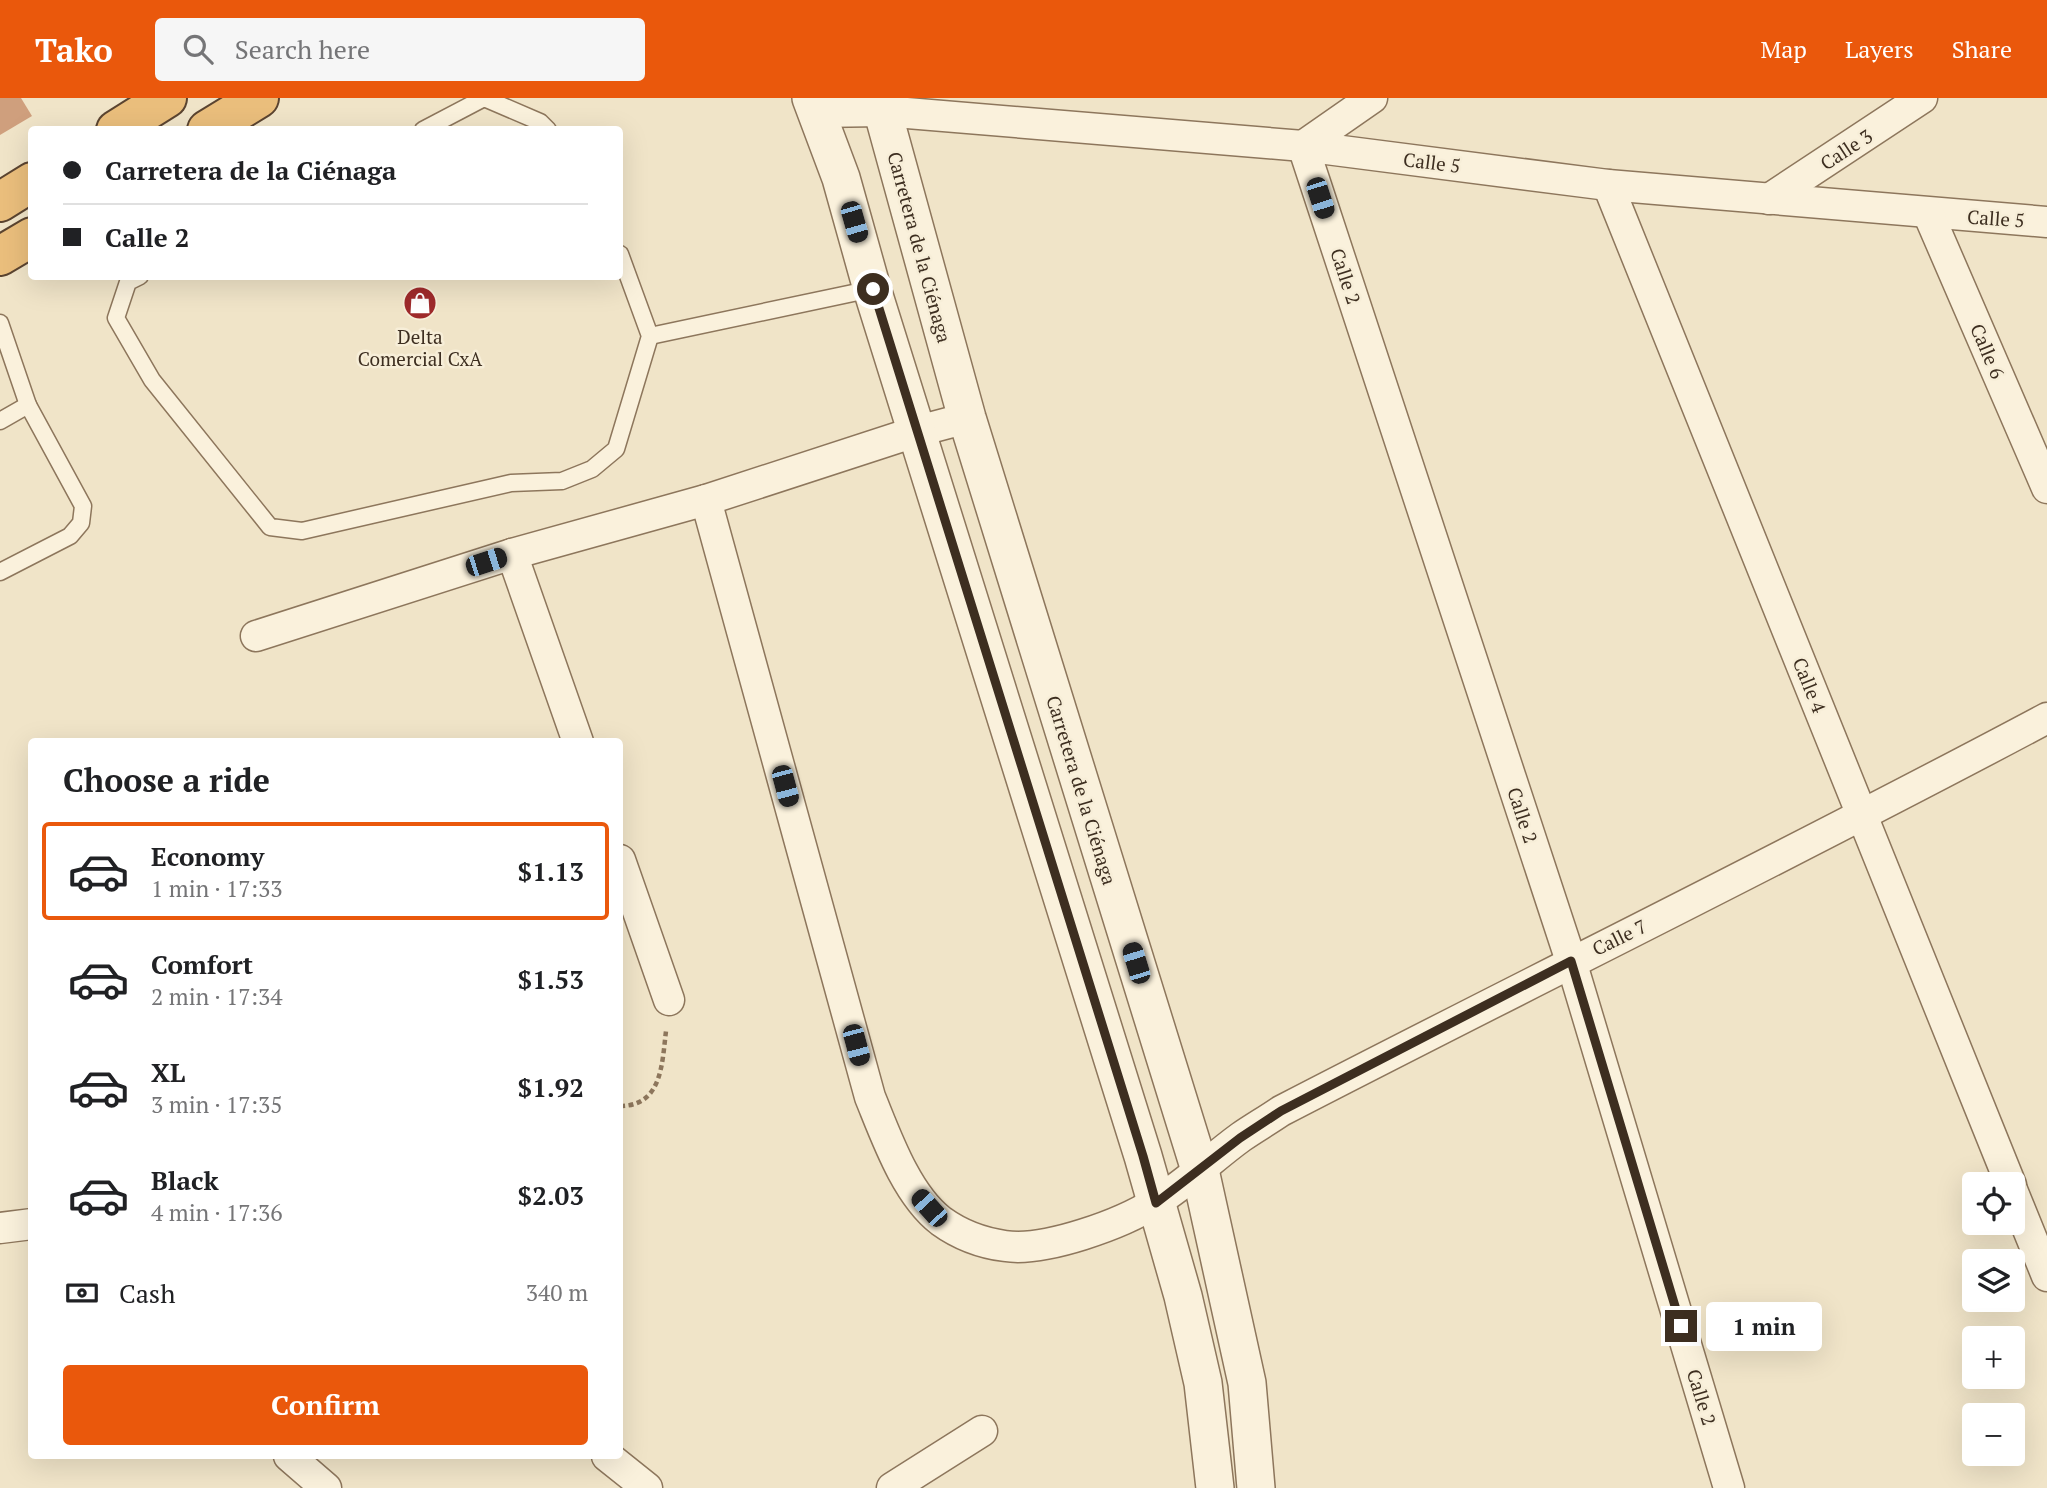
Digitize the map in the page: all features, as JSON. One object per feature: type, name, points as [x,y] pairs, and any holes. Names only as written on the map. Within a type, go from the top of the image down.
[{"type":"highway","points":[[122,126],[167,98]]},
{"type":"highway","points":[[213,126],[258,98]]},
{"type":"highway","points":[[0,202],[28,184]]},
{"type":"highway","points":[[0,256],[28,239]]},
{"type":"street","points":[[1303,146],[1372,98]]},
{"type":"street","name":"Calle 3","points":[[1769,199],[1922,98]]},
{"type":"street","points":[[814,105],[841,178],[873,289],[1143,1156],[1183,1296],[1203,1383],[1215,1488]]},
{"type":"street","name":"Calle 5","points":[[814,105],[881,105],[1303,146],[1608,185],[2047,222]]},
{"type":"street","name":"Carretera de la Ciénaga","points":[[881,105],[967,418],[1200,1170],[1247,1383],[1256,1488]]},
{"type":"street","name":"Calle 2","points":[[1303,146],[1571,961],[1721,1486]]},
{"type":"street","name":"Calle 4","points":[[1608,185],[2006,1172]]},
{"type":"street","name":"Calle 6","points":[[1928,213],[2047,488]]},
{"type":"street","points":[[256,636],[512,554],[706,500],[918,431],[967,418]]},
{"type":"street","name":"Calle 7","points":[[706,500],[870,1097],[892,1149],[919,1196],[940,1220],[966,1236],[1006,1246],[1051,1243],[1112,1224],[1156,1203],[1240,1138],[1281,1111],[1571,961],[1863,816],[2047,718]]},
{"type":"street","points":[[512,554],[577,738]]},
{"type":"street","points":[[623,869],[669,1000]]},
{"type":"street","points":[[2025,1222],[2047,1276]]},
{"type":"street","points":[[892,1488],[982,1432]]},
{"type":"street","points":[[292,1459],[326,1488]]},
{"type":"street","points":[[611,1459],[647,1488]]},
{"type":"lane","points":[[431,126],[484,98],[544,126]]},
{"type":"lane","points":[[132,280],[128,282],[116,318],[152,380],[270,527],[302,531],[511,483],[562,481],[592,469],[616,449],[650,336],[623,262]]},
{"type":"lane","points":[[650,336],[873,289]]},
{"type":"lane","points":[[0,323],[28,405],[83,506],[81,523],[70,536],[0,572]]},
{"type":"lane","points":[[0,421],[28,405]]},
{"type":"path","points":[[623,1107],[638,1105],[656,1088],[665,1036]]},
{"type":"building","points":[[0,98],[21,98],[32,116],[0,135]]},
{"type":"place","name":"Delta Comercial CxA","points":[[420,303]]},
{"type":"route","points":[[873,289],[1156,1203],[1240,1138],[1281,1111],[1571,961],[1681,1326]]}]
